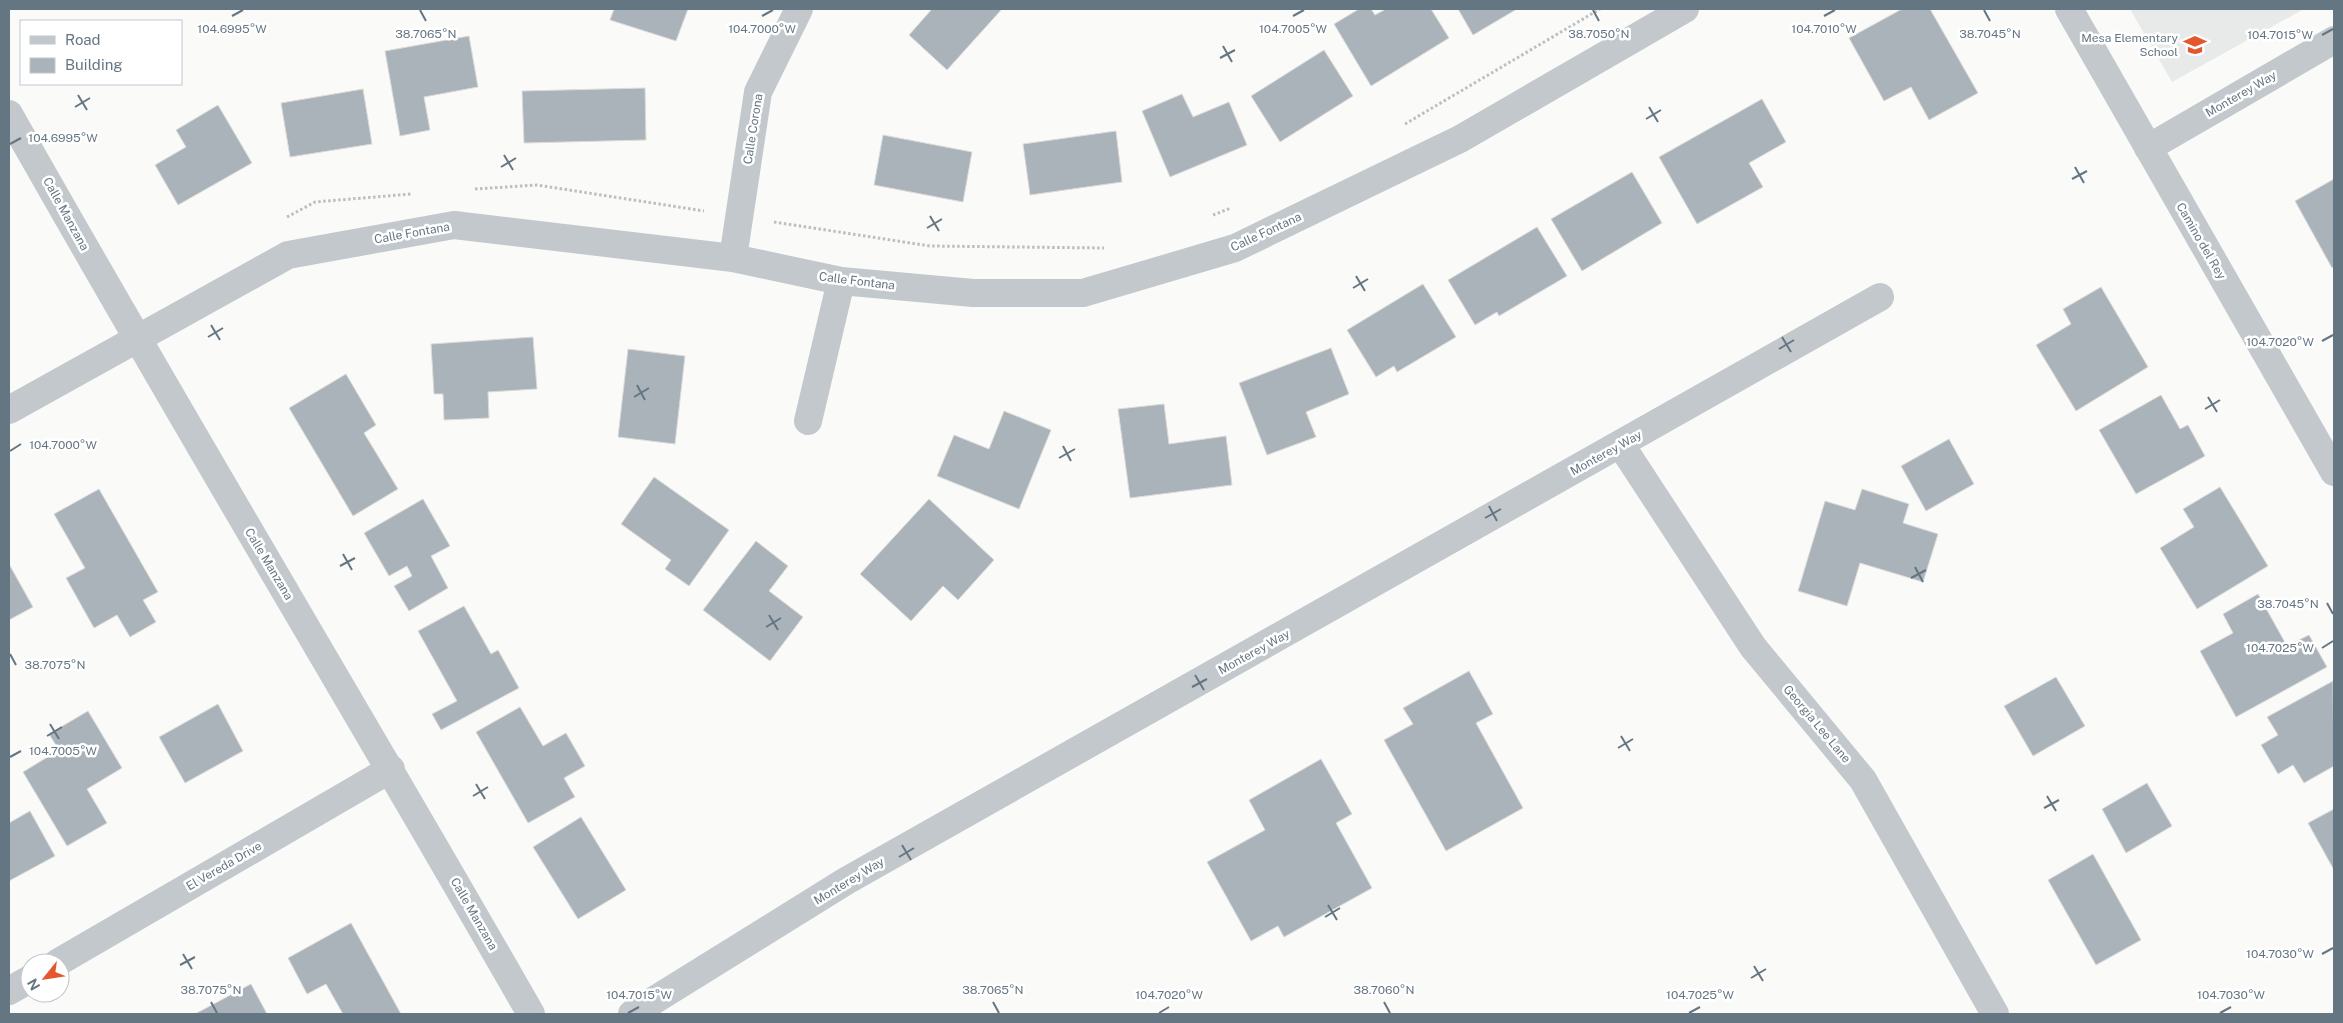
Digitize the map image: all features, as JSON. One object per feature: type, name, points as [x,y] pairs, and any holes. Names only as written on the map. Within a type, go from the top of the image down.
[{"type":"street","name":"Calle Corona","points":[[733,258],[758,92],[799,9]]},
{"type":"street","name":"Calle Fontana","points":[[9,410],[288,255],[454,225],[733,258],[841,281],[973,293],[1083,293],[1235,248],[1460,138],[1685,9]]},
{"type":"street","name":"Camino del Rey","points":[[2069,9],[2334,472]]},
{"type":"street","name":"Monterey Way","points":[[2148,148],[2334,40]]},
{"type":"street","name":"Calle Manzana","points":[[9,114],[136,339],[391,769],[531,1014]]},
{"type":"street","points":[[808,421],[841,281]]},
{"type":"street","name":"Monterey Way","points":[[632,1014],[846,881],[1880,297]]},
{"type":"street","name":"Georgia Lee Lane","points":[[1621,445],[1753,647],[1864,780],[1995,1014]]},
{"type":"street","name":"El Vereda Drive","points":[[70,955],[391,769]]},
{"type":"street","points":[[9,991],[20,985]]},
{"type":"path","points":[[1404,124],[1600,9]]},
{"type":"path","points":[[470,190],[538,185],[930,246],[1108,248]]},
{"type":"path","points":[[281,220],[315,202],[412,194]]},
{"type":"path","points":[[1209,216],[1236,206]]},
{"type":"shaded area","name":"Mesa Elementary School","points":[[2130,9],[2304,9],[2172,82]]},
{"type":"building","points":[[614,9],[688,9],[676,41],[610,20]]},
{"type":"building","points":[[932,9],[1002,9],[947,70],[909,35]]},
{"type":"building","points":[[1359,9],[1371,9],[1375,15],[1386,9],[1431,9],[1449,38],[1371,86],[1334,24]]},
{"type":"building","points":[[1458,9],[1517,9],[1473,35]]},
{"type":"building","points":[[1902,9],[1930,9],[1978,93],[1929,120],[1911,87],[1884,101],[1849,38]]},
{"type":"building","points":[[469,36],[478,87],[424,97],[430,130],[400,136],[385,51]]},
{"type":"building","points":[[1324,50],[1353,96],[1280,142],[1251,96]]},
{"type":"building","points":[[645,88],[646,140],[524,143],[522,91]]},
{"type":"building","points":[[363,89],[372,144],[290,157],[281,103]]},
{"type":"building","points":[[1182,94],[1193,117],[1229,102],[1247,145],[1170,177],[1142,111]]},
{"type":"building","points":[[1762,99],[1786,142],[1749,163],[1763,187],[1697,224],[1659,157]]},
{"type":"building","points":[[218,105],[252,163],[178,205],[155,165],[186,147],[176,130]]},
{"type":"building","points":[[1116,131],[1122,182],[1030,195],[1023,144]]},
{"type":"building","points":[[883,135],[972,152],[963,202],[874,185]]},
{"type":"building","points":[[1632,172],[1662,223],[1582,271],[1551,219]]},
{"type":"building","points":[[2334,179],[2334,266],[2332,268],[2295,201]]},
{"type":"building","points":[[1537,227],[1567,276],[1499,316],[1497,312],[1475,325],[1448,280]]},
{"type":"building","points":[[1423,284],[1456,337],[1397,372],[1394,366],[1376,377],[1347,330]]},
{"type":"building","points":[[2101,287],[2148,367],[2076,411],[2036,345],[2071,324],[2063,309]]},
{"type":"building","points":[[533,337],[537,389],[488,392],[489,418],[444,420],[443,394],[434,394],[431,344]]},
{"type":"building","points":[[1331,348],[1349,394],[1306,412],[1316,437],[1267,455],[1239,383]]},
{"type":"building","points":[[628,349],[685,356],[675,444],[618,437]]},
{"type":"building","points":[[346,374],[376,425],[364,433],[398,489],[353,516],[289,408]]},
{"type":"building","points":[[2161,395],[2180,429],[2188,425],[2205,456],[2136,494],[2099,430]]},
{"type":"building","points":[[1164,404],[1169,444],[1226,436],[1232,485],[1130,498],[1118,409]]},
{"type":"building","points":[[1004,411],[1051,430],[1019,509],[937,476],[954,435],[989,449]]},
{"type":"building","points":[[1949,439],[1974,484],[1926,511],[1901,466]]},
{"type":"building","points":[[654,477],[729,530],[689,586],[665,569],[671,560],[621,524]]},
{"type":"building","points":[[2220,487],[2268,566],[2197,609],[2160,548],[2194,527],[2183,509]]},
{"type":"building","points":[[99,489],[158,592],[143,600],[156,622],[130,637],[117,615],[94,628],[66,578],[85,568],[54,514]]},
{"type":"building","points":[[1862,489],[1909,504],[1903,523],[1938,534],[1923,582],[1860,563],[1847,606],[1798,591],[1825,501],[1855,510]]},
{"type":"building","points":[[423,499],[450,546],[431,556],[448,588],[409,611],[394,586],[412,576],[407,566],[389,576],[364,533]]},
{"type":"building","points":[[929,499],[994,560],[958,600],[943,586],[911,621],[860,574]]},
{"type":"building","points":[[756,541],[788,566],[769,591],[803,617],[770,661],[703,610]]},
{"type":"building","points":[[9,564],[33,607],[9,620]]},
{"type":"building","points":[[2258,594],[2287,646],[2309,635],[2327,667],[2236,717],[2200,651],[2233,633],[2223,614]]},
{"type":"building","points":[[464,606],[491,654],[498,650],[519,688],[441,730],[432,714],[457,701],[418,631]]},
{"type":"building","points":[[1469,671],[1493,714],[1476,723],[1523,808],[1446,851],[1384,740],[1413,724],[1403,708]]},
{"type":"building","points":[[2056,677],[2085,726],[2033,756],[2004,706]]},
{"type":"building","points":[[2333,681],[2334,766],[2304,783],[2293,765],[2278,774],[2261,745],[2278,735],[2267,717]]},
{"type":"building","points":[[218,704],[243,751],[185,783],[159,737]]},
{"type":"building","points":[[520,707],[543,746],[566,733],[585,766],[564,778],[575,797],[528,823],[476,732]]},
{"type":"building","points":[[88,711],[122,768],[87,789],[107,823],[67,846],[23,772],[59,750],[49,734]]},
{"type":"building","points":[[1321,759],[1352,814],[1336,823],[1372,888],[1284,937],[1278,926],[1251,941],[1207,862],[1265,830],[1249,800]]},
{"type":"building","points":[[2147,783],[2172,826],[2126,853],[2102,809]]},
{"type":"building","points":[[2334,809],[2334,870],[2308,823]]},
{"type":"building","points":[[30,811],[55,856],[9,881],[9,823]]},
{"type":"building","points":[[581,817],[626,890],[578,919],[533,847]]},
{"type":"building","points":[[2093,854],[2141,940],[2096,965],[2048,880]]},
{"type":"building","points":[[351,923],[401,1014],[343,1014],[326,984],[307,994],[288,958]]},
{"type":"building","points":[[251,984],[267,1014],[195,1014]]},
{"type":"place","name":"Mesa Elementary School","points":[[2195,45]]}]
